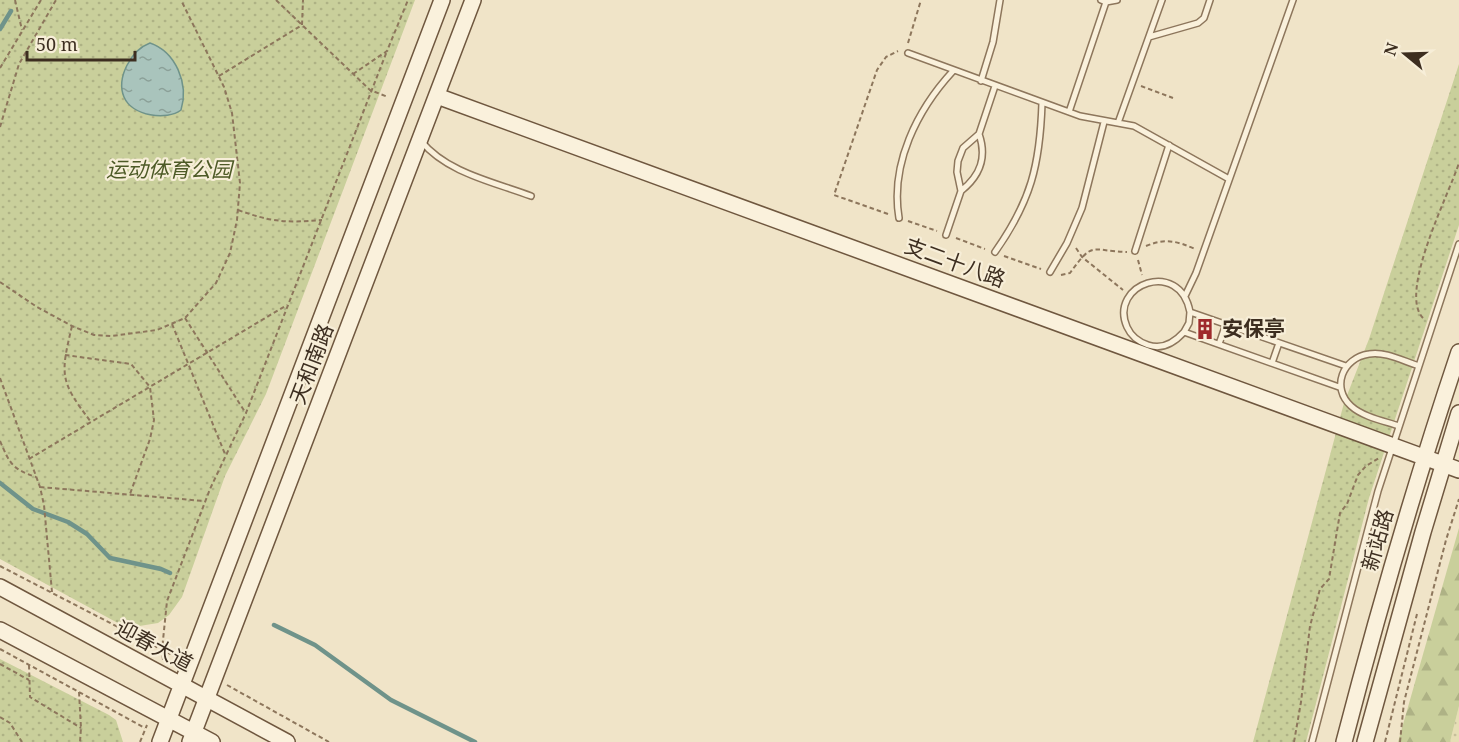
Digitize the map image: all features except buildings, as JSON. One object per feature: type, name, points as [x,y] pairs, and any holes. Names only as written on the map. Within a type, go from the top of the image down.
[{"type":"street","name":"天和南路","points":[[161,740],[442,0]]},
{"type":"street","name":"天和南路","points":[[192,737],[473,0]]},
{"type":"street","name":"支二十八路","points":[[437,96],[1391,450],[1425,458],[1459,470]]},
{"type":"street","name":"新站路","points":[[1344,742],[1369,646],[1459,352]]},
{"type":"street","name":"新站路","points":[[1365,742],[1459,413]]},
{"type":"street","name":"迎春大道","points":[[0,587],[286,742]]},
{"type":"street","points":[[0,630],[169,719],[192,737],[212,742]]},
{"type":"lane","points":[[981,81],[993,42],[1000,0]]},
{"type":"lane","points":[[1069,112],[1104,1],[1116,0]]},
{"type":"lane","points":[[1118,123],[1162,0]]},
{"type":"lane","points":[[1149,37],[1198,23],[1203,18],[1210,0]]},
{"type":"lane","points":[[1185,296],[1203,252],[1293,0]]},
{"type":"lane","points":[[908,53],[1069,112],[1104,122],[1134,126],[1229,179]]},
{"type":"lane","points":[[899,218],[898,182],[910,136],[924,108],[953,71]]},
{"type":"lane","points":[[962,191],[957,172],[958,161],[963,148],[979,134],[995,86]]},
{"type":"lane","points":[[995,252],[1026,200],[1035,173],[1042,103]]},
{"type":"lane","points":[[1050,272],[1070,236],[1089,186],[1104,122]]},
{"type":"lane","points":[[946,235],[962,191],[972,183],[980,171],[983,146],[979,134]]},
{"type":"lane","points":[[420,139],[428,149],[456,169],[531,196]]},
{"type":"lane","points":[[1135,251],[1169,145]]},
{"type":"lane","points":[[1312,742],[1378,491],[1459,244]]},
{"type":"lane","points":[[1162,281],[1171,284],[1185,296],[1190,312],[1189,323],[1184,332],[1169,344],[1159,347],[1149,346],[1139,341],[1128,330],[1124,311],[1130,296],[1145,283],[1162,281]]},
{"type":"lane","points":[[1190,312],[1346,366]]},
{"type":"lane","points":[[1219,344],[1226,324]]},
{"type":"lane","points":[[1184,332],[1340,387]]},
{"type":"lane","points":[[1272,363],[1279,343]]},
{"type":"lane","points":[[1399,426],[1358,411],[1341,395],[1341,376],[1346,366],[1355,358],[1368,354],[1382,354],[1419,366]]},
{"type":"path","points":[[15,0],[22,30]]},
{"type":"path","points":[[0,68],[41,0]]},
{"type":"path","points":[[0,126],[19,64],[56,0]]},
{"type":"path","points":[[0,282],[72,326],[94,334],[112,336],[157,330],[185,318],[216,283],[230,253],[238,210],[240,183],[232,113],[219,76],[182,0]]},
{"type":"path","points":[[276,0],[372,91],[403,103]]},
{"type":"path","points":[[302,25],[303,0]]},
{"type":"path","points":[[165,675],[162,650],[167,601],[205,501],[246,413],[408,0]]},
{"type":"path","points":[[921,0],[905,52],[892,53],[881,62],[877,70],[834,195],[1064,276],[1071,273],[1091,249],[1135,251],[1166,240],[1203,252]]},
{"type":"path","points":[[219,76],[302,25]]},
{"type":"path","points":[[353,74],[380,58],[387,51]]},
{"type":"path","points":[[1132,84],[1173,98]]},
{"type":"path","points":[[1432,327],[1418,313],[1415,297],[1426,249],[1442,202],[1459,163]]},
{"type":"path","points":[[238,210],[261,218],[290,223],[322,220]]},
{"type":"path","points":[[1070,236],[1074,247],[1082,257],[1130,296]]},
{"type":"path","points":[[1135,251],[1145,283]]},
{"type":"path","points":[[29,459],[289,304]]},
{"type":"path","points":[[185,318],[246,413]]},
{"type":"path","points":[[172,324],[226,456]]},
{"type":"path","points":[[72,326],[63,374],[72,396],[91,422]]},
{"type":"path","points":[[65,355],[131,364],[150,387],[154,420],[150,439],[130,494]]},
{"type":"path","points":[[0,380],[45,506],[52,593]]},
{"type":"path","points":[[0,441],[16,470],[36,477]]},
{"type":"path","points":[[1294,742],[1302,702],[1310,626],[1320,589],[1329,579],[1340,513],[1347,504],[1358,475],[1366,466],[1391,450]]},
{"type":"path","points":[[40,487],[205,501]]},
{"type":"path","points":[[1400,742],[1404,702],[1446,540],[1459,499]]},
{"type":"path","points":[[0,566],[190,664]]},
{"type":"path","points":[[1385,742],[1419,605]]},
{"type":"path","points":[[0,649],[146,728],[161,740]]},
{"type":"path","points":[[0,664],[29,680]]},
{"type":"path","points":[[29,665],[30,697],[81,728]]},
{"type":"path","points":[[215,678],[330,742]]},
{"type":"path","points":[[79,692],[80,742]]},
{"type":"path","points":[[140,742],[153,711]]},
{"type":"path","points":[[0,717],[10,723],[22,742]]},
{"type":"shaded area","points":[[1459,706],[1459,742],[1450,742]]},
{"type":"green space","name":"运动体育公园","points":[[0,0],[415,0],[266,394],[225,476],[182,597],[169,615],[158,623],[127,628],[0,559]]},
{"type":"green space","points":[[1459,64],[1459,225],[1369,498],[1306,742],[1253,742],[1344,403],[1369,339]]},
{"type":"green space","points":[[1459,528],[1459,706],[1450,742],[1398,742]]},
{"type":"green space","points":[[0,659],[109,715],[116,720],[123,742],[0,742]]},
{"type":"water","points":[[150,43],[167,54],[182,80],[181,110],[175,113],[150,115],[134,109],[124,97],[122,82],[127,66],[137,52]]},
{"type":"waterway","points":[[0,29],[11,11]]},
{"type":"waterway","points":[[0,483],[33,509],[68,522],[87,534],[110,558],[170,573]]},
{"type":"waterway","points":[[274,625],[315,645],[391,700],[475,742]]},
{"type":"place","name":"安保亭","points":[[1205,329]]}]
